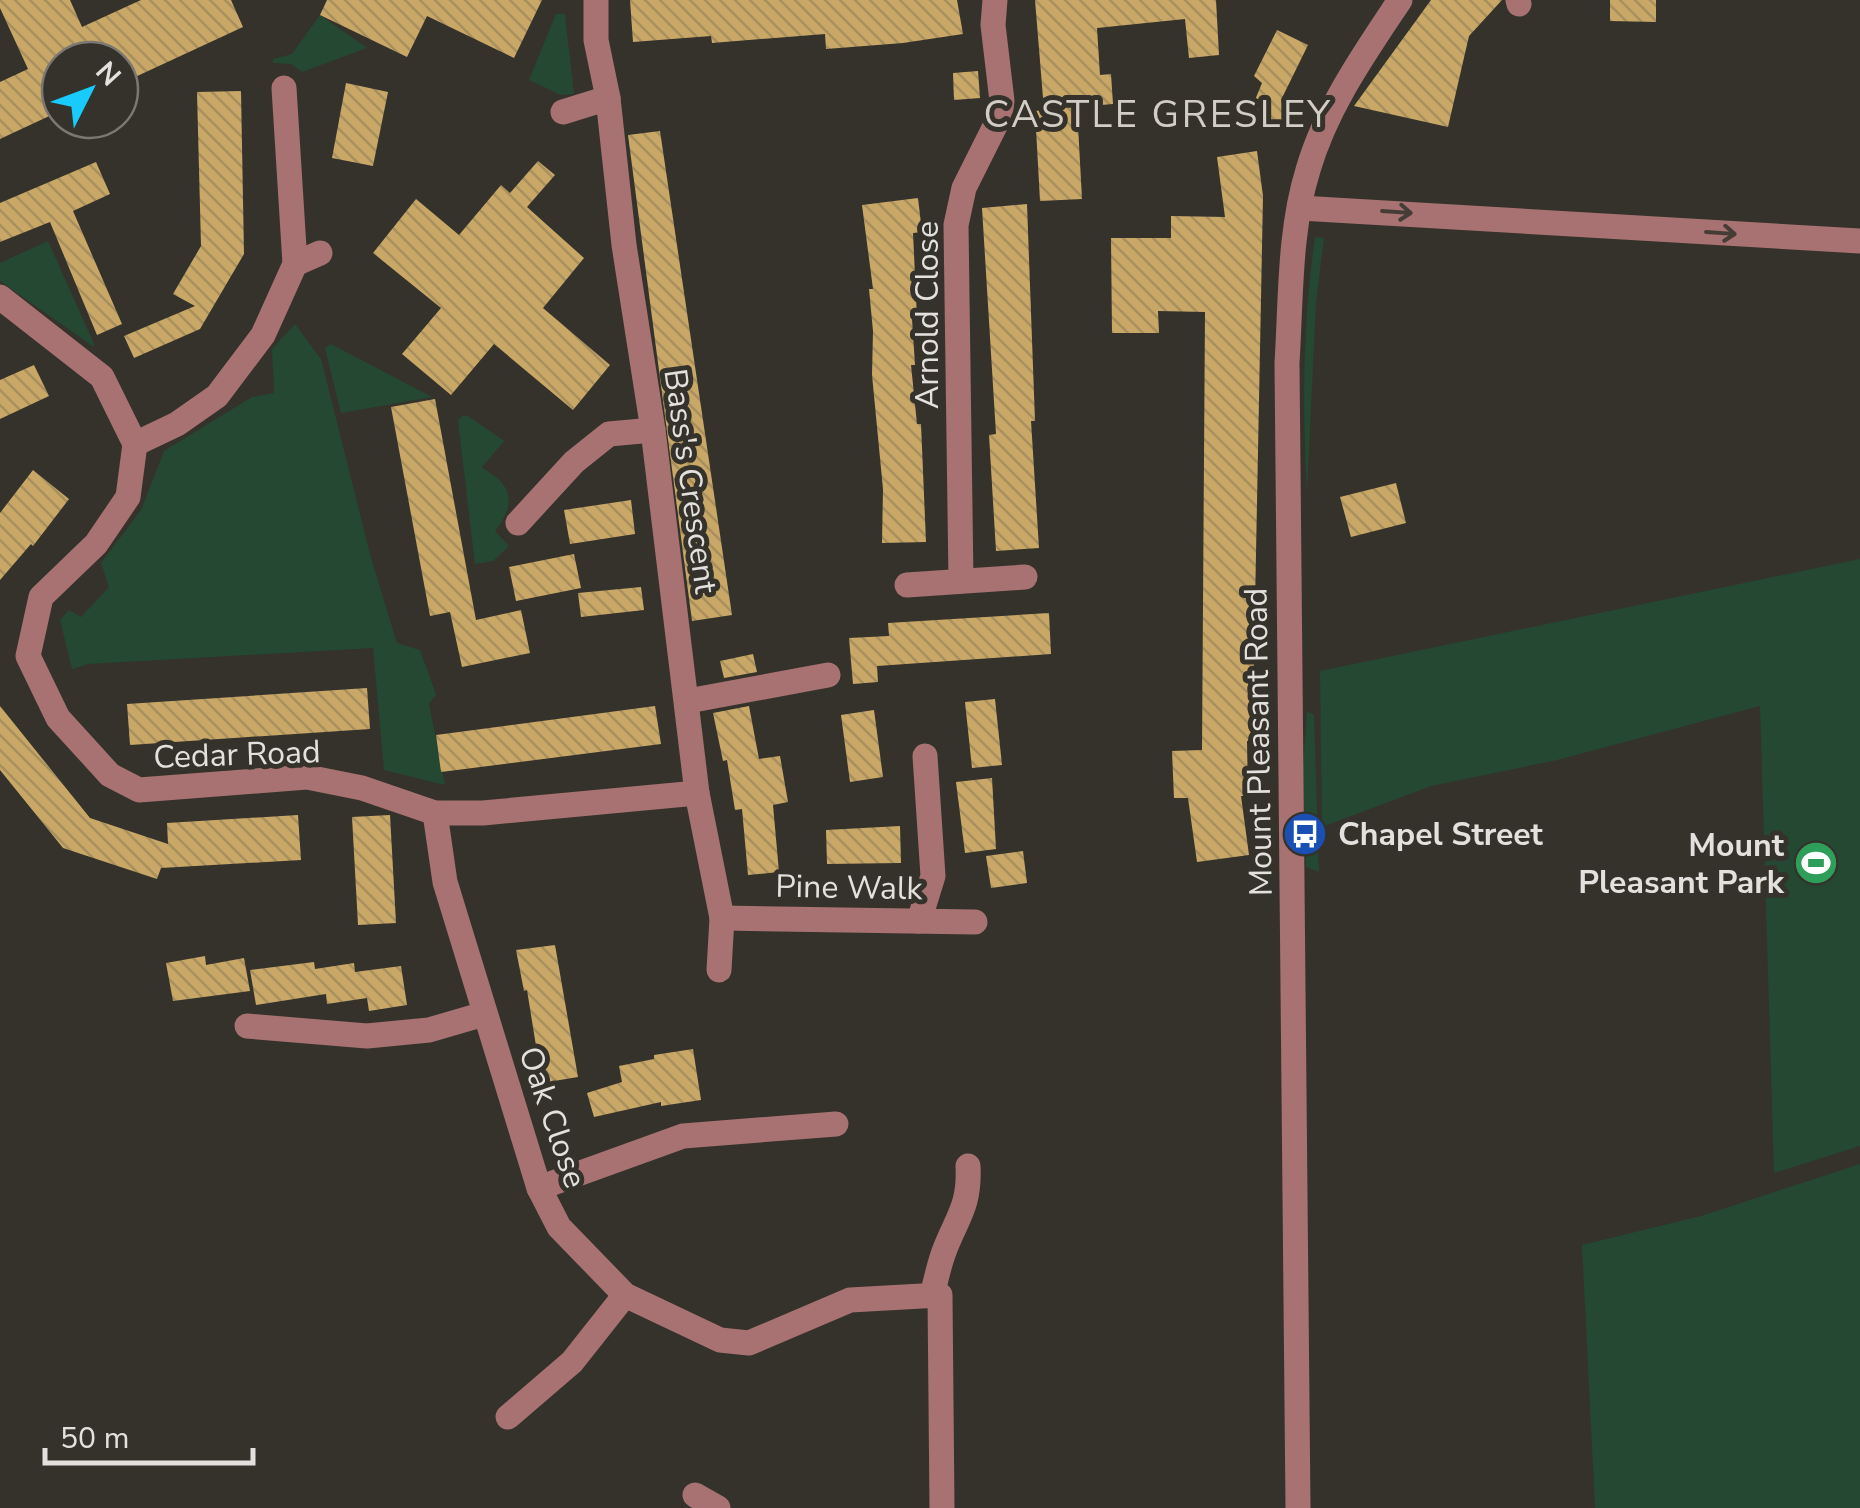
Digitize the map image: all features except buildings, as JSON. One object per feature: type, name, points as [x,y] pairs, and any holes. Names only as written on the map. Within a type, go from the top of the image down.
[{"type":"street","name":"Bass's Crescent","points":[[596,0],[596,40],[608,98],[697,793],[722,918],[719,970]]},
{"type":"street","name":"Arnold Close","points":[[962,581],[956,226],[964,188],[961,168],[1000,116],[1002,101],[993,25],[995,0]]},
{"type":"street","name":"Mount Pleasant Road","points":[[1298,1508],[1287,363],[1306,174],[1328,118],[1351,75],[1400,0]]},
{"type":"street","points":[[0,297],[102,377],[136,444],[178,424],[217,396],[263,335],[295,264],[284,88]]},
{"type":"street","points":[[563,112],[608,98]]},
{"type":"street","points":[[1300,208],[1860,241]]},
{"type":"street","points":[[295,264],[320,253]]},
{"type":"street","points":[[518,522],[574,462],[609,434],[652,430]]},
{"type":"street","name":"Cedar Road","points":[[136,444],[128,498],[96,544],[41,597],[28,656],[58,718],[110,775],[139,790],[306,777],[362,788],[434,812],[483,814],[697,793]]},
{"type":"street","points":[[907,585],[1024,577]]},
{"type":"street","points":[[688,702],[828,675]]},
{"type":"street","points":[[919,921],[933,876],[925,756]]},
{"type":"street","name":"Oak Close","points":[[434,812],[445,882],[539,1188],[560,1227],[625,1295],[720,1340],[750,1344],[850,1300],[932,1296]]},
{"type":"street","name":"Pine Walk","points":[[722,918],[976,922]]},
{"type":"street","points":[[247,1026],[367,1036],[429,1030],[484,1014]]},
{"type":"street","points":[[539,1188],[683,1136],[836,1124]]},
{"type":"street","points":[[942,1508],[940,1296],[932,1296],[942,1256],[965,1210],[968,1166]]},
{"type":"street","points":[[508,1417],[572,1362],[625,1295]]},
{"type":"green space","points":[[556,14],[565,14],[574,94],[561,95],[529,80]]},
{"type":"green space","points":[[320,15],[367,48],[302,72],[291,64],[273,63],[273,59],[292,54]]},
{"type":"green space","points":[[1315,237],[1324,238],[1316,302],[1307,491],[1305,364]]},
{"type":"green space","points":[[48,241],[94,347],[0,281],[0,263]]},
{"type":"green space","points":[[295,324],[321,359],[371,558],[397,643],[420,650],[436,694],[429,704],[445,785],[384,770],[373,648],[88,664],[72,669],[60,620],[69,610],[81,617],[109,587],[101,563],[141,510],[164,451],[252,397],[274,393],[272,349]]},
{"type":"green space","points":[[331,344],[432,397],[341,413],[325,348]]},
{"type":"green space","points":[[468,416],[504,441],[482,467],[506,489],[508,508],[495,531],[509,546],[493,561],[475,564],[458,421]]},
{"type":"green space","points":[[1860,559],[1860,1146],[1774,1173],[1760,706],[1557,760],[1431,786],[1322,827],[1320,671]]},
{"type":"green space","points":[[1307,711],[1314,715],[1319,872],[1306,867],[1303,768]]},
{"type":"green space","points":[[1860,1164],[1860,1508],[1595,1508],[1582,1245],[1701,1216]]},
{"type":"place","name":"Chapel Street","points":[[1305,834]]},
{"type":"place","name":"Mount Pleasant Park","points":[[1816,863]]},
{"type":"district","name":"CASTLE GRESLEY","points":[[1158,114]]}]
